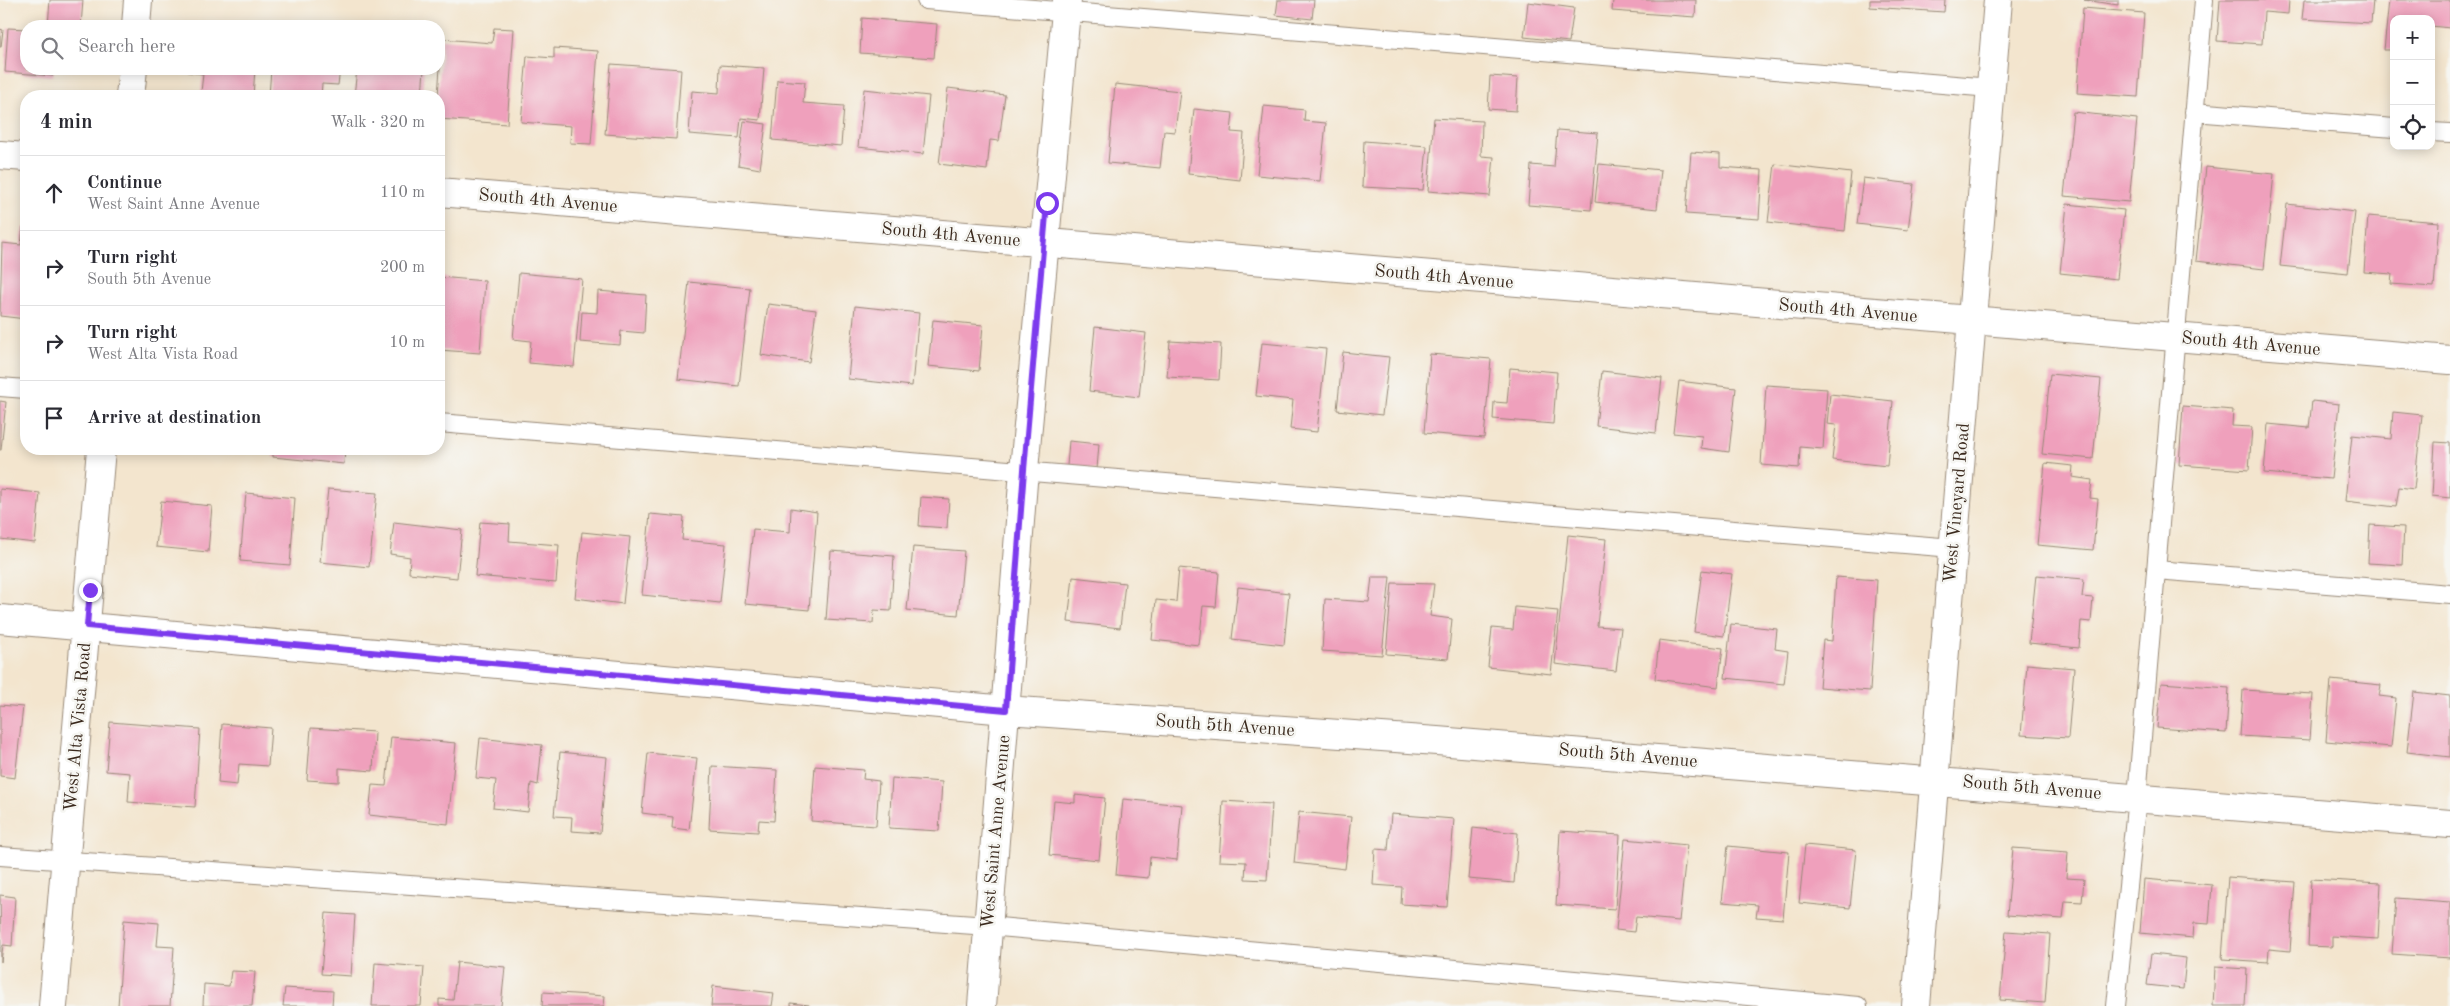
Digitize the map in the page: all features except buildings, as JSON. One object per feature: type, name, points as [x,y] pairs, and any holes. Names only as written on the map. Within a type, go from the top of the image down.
[{"type":"street","points":[[136,20],[138,0]]},
{"type":"street","name":"West Vineyard Road","points":[[1916,1006],[1936,780],[1998,0]]},
{"type":"street","name":"West Saint Anne Avenue","points":[[982,1006],[1043,242],[1066,6]]},
{"type":"street","points":[[130,90],[132,75]]},
{"type":"street","points":[[0,155],[20,157]]},
{"type":"street","name":"South 4th Avenue","points":[[445,192],[2450,360]]},
{"type":"street","name":"West Alta Vista Road","points":[[53,1006],[101,455]]},
{"type":"street","name":"South 5th Avenue","points":[[0,619],[1006,710],[1936,780],[2450,824]]},
{"type":"lane","points":[[926,0],[1066,6],[1991,88]]},
{"type":"lane","points":[[2116,1006],[2137,797],[2204,0]]},
{"type":"lane","points":[[2194,112],[2390,128]]},
{"type":"lane","points":[[2435,132],[2450,133]]},
{"type":"lane","points":[[0,387],[20,389]]},
{"type":"lane","points":[[445,423],[1953,548]]},
{"type":"lane","points":[[2156,570],[2450,594]]},
{"type":"lane","points":[[0,856],[988,926],[1858,1006]]},
{"type":"route","points":[[90,590],[87,626],[1006,710],[1047,203]]}]
